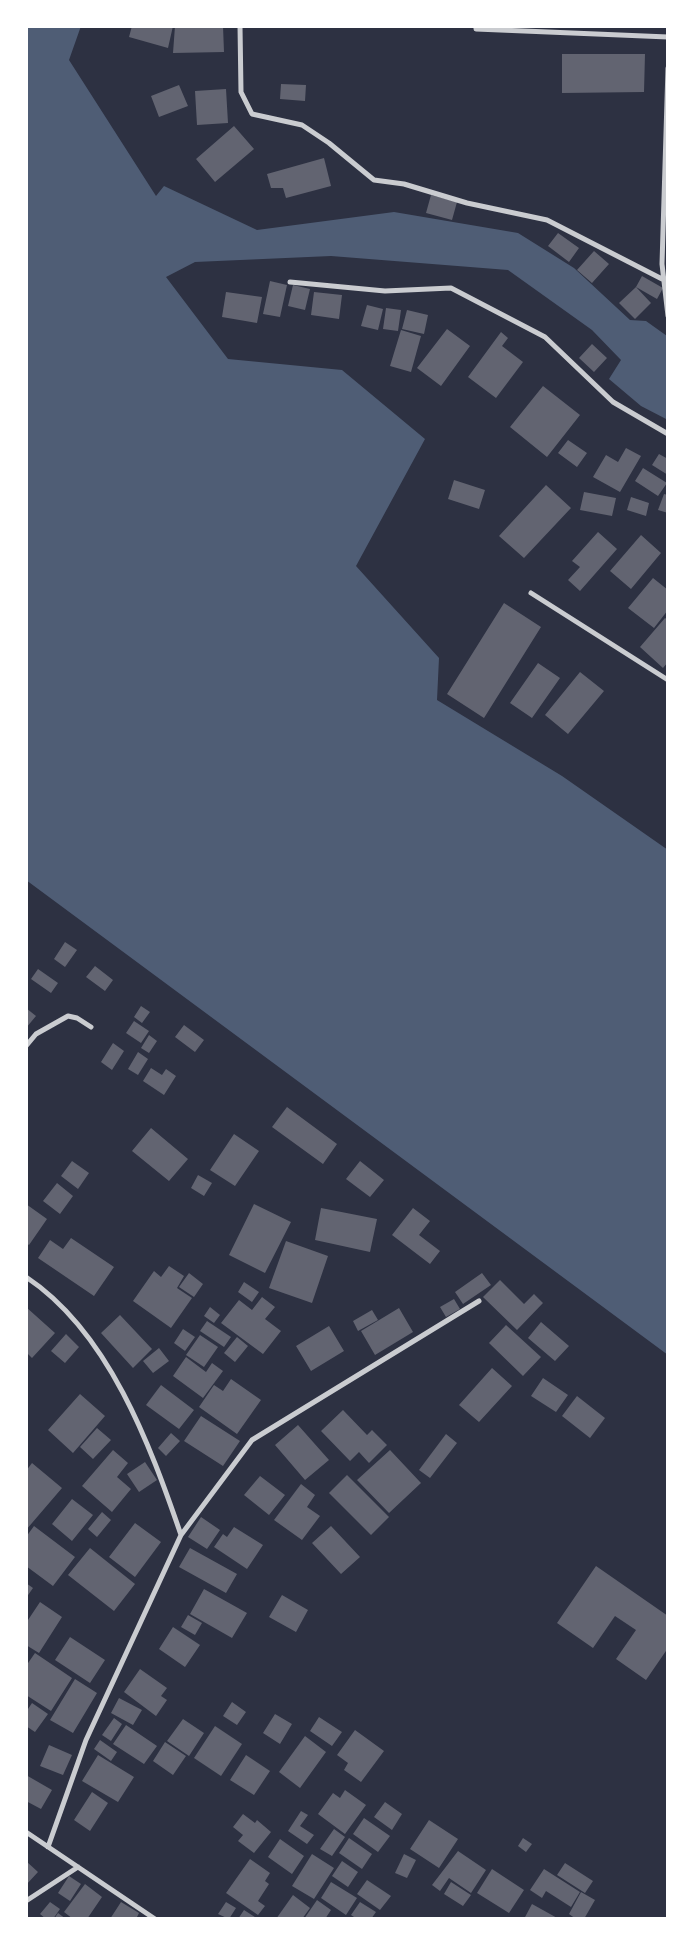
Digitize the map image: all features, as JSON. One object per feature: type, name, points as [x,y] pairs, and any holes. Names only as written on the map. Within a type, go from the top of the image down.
[{"type":"street","points":[[240,26],[240,92],[252,114],[302,124],[329,143],[374,180],[404,184],[467,203],[547,220],[664,280]]},
{"type":"street","points":[[476,26],[476,29],[668,37]]},
{"type":"street","points":[[668,68],[662,264],[668,316]]},
{"type":"street","points":[[290,282],[385,291],[451,288],[546,337],[613,402],[668,434]]},
{"type":"street","points":[[530,593],[668,680]]},
{"type":"street","points":[[26,1046],[36,1034],[68,1016],[77,1018],[91,1027]]},
{"type":"street","points":[[26,1277],[68,1311],[109,1368],[156,1462],[181,1535]]},
{"type":"street","points":[[48,1847],[86,1740],[181,1535],[252,1440],[479,1301]]},
{"type":"street","points":[[26,1832],[155,1919]]},
{"type":"street","points":[[26,1901],[78,1867]]},
{"type":"water","points":[[26,26],[81,26],[69,60],[156,196],[164,186],[257,230],[394,212],[518,233],[574,268],[630,320],[646,321],[667,336],[668,420],[641,406],[609,379],[621,360],[592,330],[508,270],[331,256],[195,262],[166,277],[228,359],[342,370],[425,439],[356,566],[439,658],[437,700],[562,776],[668,850],[668,1355],[26,880]]},
{"type":"building","points":[[132,26],[173,26],[168,48],[129,37]]},
{"type":"building","points":[[175,26],[223,26],[224,52],[173,53]]},
{"type":"building","points":[[562,54],[645,54],[644,92],[562,93]]},
{"type":"building","points":[[281,84],[306,85],[305,101],[280,99]]},
{"type":"building","points":[[179,85],[188,106],[159,117],[151,96]]},
{"type":"building","points":[[226,89],[228,123],[197,125],[195,91]]},
{"type":"building","points":[[234,126],[254,149],[215,182],[196,159]]},
{"type":"building","points":[[324,158],[331,186],[286,198],[283,188],[271,188],[267,174]]},
{"type":"building","points":[[431,195],[457,202],[452,220],[426,213]]},
{"type":"building","points":[[558,233],[579,248],[569,262],[548,246]]},
{"type":"building","points":[[594,251],[609,264],[592,283],[577,270]]},
{"type":"building","points":[[642,276],[663,288],[657,299],[636,287]]},
{"type":"building","points":[[270,281],[287,285],[280,317],[263,314]]},
{"type":"building","points":[[293,285],[310,289],[305,310],[288,306]]},
{"type":"building","points":[[636,287],[651,303],[635,319],[619,303]]},
{"type":"building","points":[[226,292],[262,297],[257,323],[222,317]]},
{"type":"building","points":[[314,292],[342,295],[339,319],[311,315]]},
{"type":"building","points":[[367,305],[383,309],[378,330],[361,326]]},
{"type":"building","points":[[386,308],[401,310],[398,331],[383,329]]},
{"type":"building","points":[[407,310],[428,315],[424,334],[402,329]]},
{"type":"building","points":[[447,329],[470,346],[441,386],[417,368]]},
{"type":"building","points":[[401,330],[421,336],[411,372],[390,366]]},
{"type":"building","points":[[501,332],[508,338],[502,346],[523,362],[496,398],[468,377]]},
{"type":"building","points":[[592,344],[607,358],[594,372],[579,358]]},
{"type":"building","points":[[543,386],[580,415],[547,457],[510,427]]},
{"type":"building","points":[[568,440],[587,453],[577,467],[558,453]]},
{"type":"building","points":[[626,448],[641,456],[620,492],[593,477],[606,455],[618,462]]},
{"type":"building","points":[[659,454],[668,459],[668,475],[652,465]]},
{"type":"building","points":[[643,468],[667,483],[658,496],[635,481]]},
{"type":"building","points":[[454,480],[485,490],[479,509],[448,499]]},
{"type":"building","points":[[546,485],[571,508],[524,558],[499,536]]},
{"type":"building","points":[[584,492],[616,498],[612,516],[580,510]]},
{"type":"building","points":[[664,494],[668,495],[668,513],[658,510]]},
{"type":"building","points":[[631,497],[649,503],[646,516],[627,510]]},
{"type":"building","points":[[598,532],[617,549],[580,591],[568,580],[580,567],[572,561]]},
{"type":"building","points":[[641,535],[661,553],[631,589],[610,571]]},
{"type":"building","points":[[653,578],[668,590],[668,610],[654,628],[628,608]]},
{"type":"building","points":[[504,603],[541,627],[484,718],[447,694]]},
{"type":"building","points":[[665,618],[668,620],[668,662],[663,668],[640,647]]},
{"type":"building","points":[[538,663],[560,678],[532,718],[510,703]]},
{"type":"building","points":[[580,672],[604,691],[568,734],[545,715]]},
{"type":"building","points":[[65,942],[77,950],[65,967],[54,959]]},
{"type":"building","points":[[95,966],[113,980],[105,991],[86,977]]},
{"type":"building","points":[[38,969],[58,983],[51,993],[31,979]]},
{"type":"building","points":[[141,1006],[150,1012],[142,1023],[134,1017]]},
{"type":"building","points":[[26,1008],[36,1016],[26,1028]]},
{"type":"building","points":[[134,1021],[149,1031],[141,1043],[126,1033]]},
{"type":"building","points":[[184,1025],[204,1040],[195,1052],[175,1037]]},
{"type":"building","points":[[149,1035],[157,1041],[149,1053],[141,1048]]},
{"type":"building","points":[[113,1043],[124,1051],[112,1070],[101,1062]]},
{"type":"building","points":[[138,1052],[148,1059],[138,1075],[128,1069]]},
{"type":"building","points":[[151,1068],[162,1075],[166,1069],[176,1076],[164,1095],[143,1081]]},
{"type":"building","points":[[287,1107],[337,1144],[323,1164],[272,1127]]},
{"type":"building","points":[[151,1128],[188,1159],[169,1181],[132,1151]]},
{"type":"building","points":[[234,1134],[259,1151],[235,1186],[210,1170]]},
{"type":"building","points":[[72,1161],[89,1173],[78,1189],[61,1176]]},
{"type":"building","points":[[360,1161],[384,1180],[370,1197],[346,1179]]},
{"type":"building","points":[[198,1175],[212,1183],[204,1196],[191,1188]]},
{"type":"building","points":[[57,1183],[73,1196],[60,1214],[43,1201]]},
{"type":"building","points":[[26,1204],[47,1219],[29,1245],[26,1243]]},
{"type":"building","points":[[254,1204],[291,1222],[265,1273],[229,1255]]},
{"type":"building","points":[[321,1208],[377,1219],[370,1252],[315,1240]]},
{"type":"building","points":[[413,1208],[430,1221],[419,1235],[440,1251],[430,1264],[392,1235]]},
{"type":"building","points":[[71,1238],[114,1267],[94,1296],[38,1258],[50,1240],[63,1249]]},
{"type":"building","points":[[286,1241],[328,1256],[312,1303],[269,1288]]},
{"type":"building","points":[[169,1266],[184,1276],[177,1288],[192,1298],[171,1328],[133,1301],[154,1271],[161,1277]]},
{"type":"building","points":[[189,1273],[203,1284],[194,1297],[179,1287]]},
{"type":"building","points":[[482,1273],[491,1285],[463,1304],[455,1292]]},
{"type":"building","points":[[500,1280],[524,1304],[534,1294],[543,1303],[517,1330],[483,1297]]},
{"type":"building","points":[[244,1282],[259,1292],[252,1302],[238,1292]]},
{"type":"building","points":[[262,1297],[275,1307],[265,1319],[281,1331],[263,1354],[221,1323],[239,1300],[252,1310]]},
{"type":"building","points":[[454,1299],[460,1309],[446,1317],[440,1307]]},
{"type":"building","points":[[26,1307],[55,1333],[32,1358],[26,1352]]},
{"type":"building","points":[[210,1307],[220,1315],[214,1323],[204,1316]]},
{"type":"building","points":[[399,1308],[413,1332],[375,1355],[361,1331]]},
{"type":"building","points":[[372,1310],[378,1320],[358,1331],[353,1321]]},
{"type":"building","points":[[120,1315],[152,1349],[133,1368],[101,1333]]},
{"type":"building","points":[[207,1321],[231,1337],[224,1347],[200,1331]]},
{"type":"building","points":[[541,1322],[569,1346],[555,1361],[528,1338]]},
{"type":"building","points":[[506,1325],[541,1357],[523,1376],[489,1343]]},
{"type":"building","points":[[329,1326],[344,1351],[311,1371],[296,1346]]},
{"type":"building","points":[[183,1329],[195,1337],[185,1351],[174,1343]]},
{"type":"building","points":[[66,1334],[79,1347],[65,1363],[51,1351]]},
{"type":"building","points":[[200,1335],[218,1347],[204,1367],[186,1355]]},
{"type":"building","points":[[237,1337],[248,1346],[235,1362],[224,1353]]},
{"type":"building","points":[[159,1348],[169,1361],[153,1373],[143,1361]]},
{"type":"building","points":[[186,1357],[206,1372],[212,1363],[223,1371],[203,1398],[173,1376]]},
{"type":"building","points":[[492,1368],[512,1386],[479,1422],[459,1405]]},
{"type":"building","points":[[543,1378],[568,1395],[556,1412],[531,1396]]},
{"type":"building","points":[[231,1379],[261,1400],[237,1434],[199,1407],[214,1385],[223,1391]]},
{"type":"building","points":[[161,1385],[194,1410],[179,1429],[146,1405]]},
{"type":"building","points":[[80,1394],[105,1416],[73,1453],[48,1430]]},
{"type":"building","points":[[577,1396],[605,1418],[590,1438],[562,1416]]},
{"type":"building","points":[[343,1410],[367,1435],[372,1430],[387,1445],[369,1463],[359,1452],[350,1461],[321,1431]]},
{"type":"building","points":[[201,1416],[240,1441],[223,1466],[184,1441]]},
{"type":"building","points":[[298,1425],[329,1460],[305,1480],[275,1445]]},
{"type":"building","points":[[97,1428],[111,1440],[93,1459],[80,1447]]},
{"type":"building","points":[[171,1433],[180,1441],[166,1456],[158,1448]]},
{"type":"building","points":[[446,1434],[457,1443],[430,1478],[419,1470]]},
{"type":"building","points":[[113,1450],[128,1463],[117,1477],[131,1489],[112,1512],[82,1486]]},
{"type":"building","points":[[390,1450],[421,1483],[389,1513],[357,1480]]},
{"type":"building","points":[[145,1462],[157,1480],[139,1492],[127,1474]]},
{"type":"building","points":[[32,1463],[62,1488],[26,1530],[26,1471]]},
{"type":"building","points":[[347,1475],[389,1517],[371,1535],[329,1493]]},
{"type":"building","points":[[260,1476],[285,1495],[269,1515],[244,1495]]},
{"type":"building","points":[[301,1484],[315,1495],[307,1507],[320,1516],[302,1540],[274,1520]]},
{"type":"building","points":[[72,1499],[93,1515],[72,1541],[52,1524]]},
{"type":"building","points":[[102,1512],[111,1520],[97,1537],[88,1529]]},
{"type":"building","points":[[201,1517],[220,1530],[207,1549],[188,1537]]},
{"type":"building","points":[[135,1523],[161,1542],[135,1577],[109,1557]]},
{"type":"building","points":[[34,1526],[75,1557],[53,1586],[26,1566],[26,1537]]},
{"type":"building","points":[[331,1526],[360,1557],[341,1574],[312,1543]]},
{"type":"building","points":[[234,1527],[263,1545],[247,1569],[214,1547],[223,1534],[227,1537]]},
{"type":"building","points":[[90,1548],[135,1584],[114,1611],[68,1575]]},
{"type":"building","points":[[190,1548],[237,1574],[226,1593],[179,1567]]},
{"type":"building","points":[[596,1566],[668,1616],[668,1648],[646,1680],[616,1659],[636,1630],[615,1616],[593,1648],[557,1623]]},
{"type":"building","points":[[26,1583],[33,1588],[26,1598]]},
{"type":"building","points":[[204,1589],[247,1613],[232,1638],[190,1614]]},
{"type":"building","points":[[282,1595],[308,1610],[296,1632],[269,1617]]},
{"type":"building","points":[[40,1602],[62,1617],[39,1653],[26,1645],[26,1623]]},
{"type":"building","points":[[188,1615],[202,1623],[195,1635],[181,1627]]},
{"type":"building","points":[[173,1627],[200,1645],[185,1667],[159,1649]]},
{"type":"building","points":[[70,1637],[105,1660],[90,1683],[55,1660]]},
{"type":"building","points":[[35,1653],[72,1678],[51,1711],[26,1695],[26,1666]]},
{"type":"building","points":[[140,1669],[167,1688],[161,1696],[167,1700],[156,1716],[124,1692]]},
{"type":"building","points":[[75,1679],[97,1693],[73,1733],[50,1720]]},
{"type":"building","points":[[119,1698],[142,1710],[133,1725],[111,1713]]},
{"type":"building","points":[[232,1702],[246,1712],[237,1725],[223,1716]]},
{"type":"building","points":[[32,1703],[48,1714],[35,1732],[26,1726],[26,1712]]},
{"type":"building","points":[[275,1714],[292,1724],[280,1744],[263,1733]]},
{"type":"building","points":[[319,1717],[342,1732],[332,1746],[310,1731]]},
{"type":"building","points":[[114,1718],[122,1724],[111,1741],[102,1735]]},
{"type":"building","points":[[183,1719],[204,1733],[189,1756],[167,1741]]},
{"type":"building","points":[[126,1725],[157,1746],[144,1764],[113,1744]]},
{"type":"building","points":[[215,1726],[242,1744],[221,1776],[194,1758]]},
{"type":"building","points":[[355,1730],[384,1751],[361,1782],[344,1770],[348,1763],[337,1755]]},
{"type":"building","points":[[305,1736],[326,1752],[300,1788],[279,1772]]},
{"type":"building","points":[[100,1740],[117,1752],[111,1761],[94,1749]]},
{"type":"building","points":[[165,1742],[186,1756],[173,1775],[153,1761]]},
{"type":"building","points":[[49,1745],[72,1755],[63,1775],[40,1766]]},
{"type":"building","points":[[98,1755],[134,1777],[118,1802],[82,1781]]},
{"type":"building","points":[[246,1755],[270,1771],[254,1795],[230,1780]]},
{"type":"building","points":[[26,1775],[52,1790],[41,1809],[26,1801]]},
{"type":"building","points":[[345,1790],[366,1805],[345,1834],[318,1814],[333,1793],[340,1798]]},
{"type":"building","points":[[92,1792],[108,1803],[90,1831],[74,1820]]},
{"type":"building","points":[[385,1802],[402,1814],[392,1830],[374,1817]]},
{"type":"building","points":[[301,1811],[308,1815],[300,1826],[314,1835],[307,1844],[288,1831]]},
{"type":"building","points":[[243,1814],[255,1823],[257,1820],[271,1832],[254,1853],[238,1841],[243,1835],[233,1827]]},
{"type":"building","points":[[364,1818],[390,1836],[378,1852],[353,1834]]},
{"type":"building","points":[[429,1820],[458,1839],[439,1868],[410,1849]]},
{"type":"building","points":[[334,1829],[345,1837],[332,1856],[320,1849]]},
{"type":"building","points":[[349,1838],[372,1854],[362,1869],[339,1853]]},
{"type":"building","points":[[523,1838],[532,1844],[526,1852],[518,1846]]},
{"type":"building","points":[[280,1839],[304,1856],[292,1874],[268,1857]]},
{"type":"building","points":[[458,1851],[486,1870],[471,1893],[449,1878],[440,1891],[432,1885]]},
{"type":"building","points":[[312,1854],[334,1868],[314,1899],[292,1886]]},
{"type":"building","points":[[404,1854],[416,1860],[407,1878],[395,1873]]},
{"type":"building","points":[[250,1859],[270,1873],[265,1881],[269,1884],[258,1901],[265,1906],[258,1915],[226,1893]]},
{"type":"building","points":[[26,1861],[38,1872],[26,1885]]},
{"type":"building","points":[[342,1861],[358,1872],[348,1887],[332,1876]]},
{"type":"building","points":[[565,1863],[593,1881],[585,1893],[557,1875]]},
{"type":"building","points":[[492,1869],[524,1890],[509,1913],[477,1893]]},
{"type":"building","points":[[544,1869],[580,1892],[571,1907],[546,1891],[542,1898],[530,1890]]},
{"type":"building","points":[[69,1876],[81,1884],[70,1901],[58,1893]]},
{"type":"building","points":[[367,1880],[391,1896],[380,1910],[357,1894]]},
{"type":"building","points":[[331,1882],[357,1898],[346,1915],[321,1898]]},
{"type":"building","points":[[451,1882],[471,1895],[463,1906],[444,1894]]},
{"type":"building","points":[[85,1884],[102,1897],[87,1919],[73,1919],[64,1912]]},
{"type":"building","points":[[581,1892],[595,1900],[584,1919],[576,1919],[569,1914]]},
{"type":"building","points":[[293,1895],[310,1908],[302,1919],[276,1919]]},
{"type":"building","points":[[317,1900],[331,1910],[325,1919],[304,1919]]},
{"type":"building","points":[[50,1902],[60,1909],[53,1919],[46,1919],[40,1914]]},
{"type":"building","points":[[121,1902],[139,1913],[136,1919],[110,1919]]},
{"type":"building","points":[[226,1902],[236,1908],[229,1919],[218,1914]]},
{"type":"building","points":[[360,1902],[376,1912],[371,1919],[357,1919],[351,1915]]},
{"type":"building","points":[[532,1904],[559,1919],[524,1919]]},
{"type":"building","points":[[244,1910],[258,1919],[238,1919]]},
{"type":"building","points":[[58,1913],[66,1919],[54,1919]]}]
